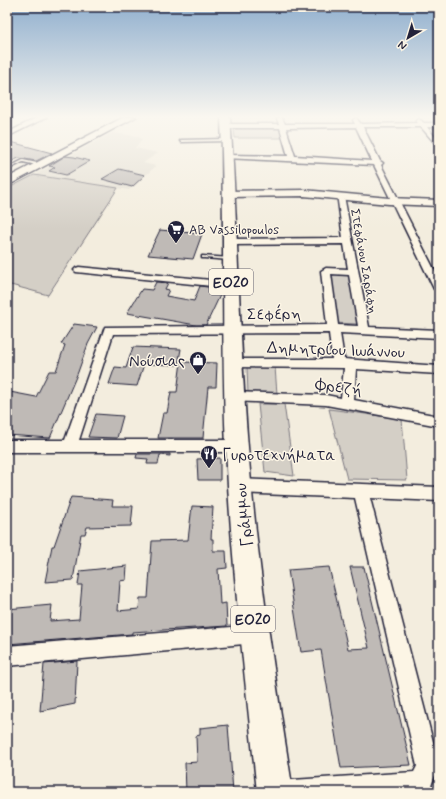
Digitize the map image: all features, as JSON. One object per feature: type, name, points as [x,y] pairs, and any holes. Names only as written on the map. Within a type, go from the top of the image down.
[{"type":"main road","points":[[7,183],[62,154]]},
{"type":"main road","name":"Γράμμου","points":[[227,157],[234,397],[240,486],[255,634],[276,792]]},
{"type":"street","points":[[375,154],[439,289]]},
{"type":"street","points":[[227,157],[292,158],[379,163]]},
{"type":"street","points":[[228,194],[292,193],[439,203]]},
{"type":"street","name":"Στεφάνου Σαράφη","points":[[340,196],[364,330]]},
{"type":"street","points":[[230,242],[349,241]]},
{"type":"street","points":[[79,270],[231,285]]},
{"type":"street","points":[[347,402],[344,363],[333,329],[326,271],[354,272]]},
{"type":"street","name":"Σεφέρη","points":[[70,446],[109,330],[333,329],[439,334]]},
{"type":"street","name":"Δημητρίου Ιωάννου","points":[[233,363],[344,363],[439,370]]},
{"type":"street","name":"Φρεζή","points":[[234,397],[347,402],[439,420]]},
{"type":"street","points":[[7,446],[237,446]]},
{"type":"street","points":[[240,486],[439,494]]},
{"type":"street","points":[[276,792],[421,783],[428,766],[361,492]]},
{"type":"street","points":[[7,656],[255,634]]},
{"type":"lane","points":[[7,169],[23,161],[41,165]]},
{"type":"lane","points":[[204,257],[230,259]]},
{"type":"shaded area","points":[[72,154],[156,154],[143,163],[156,166],[129,190],[34,175]]},
{"type":"shaded area","points":[[34,175],[118,188],[48,295],[7,284],[7,189]]},
{"type":"shaded area","points":[[329,273],[350,275],[358,324],[334,323]]},
{"type":"shaded area","points":[[247,367],[275,367],[277,394],[248,394]]},
{"type":"shaded area","points":[[258,404],[284,404],[294,476],[265,472]]},
{"type":"shaded area","points":[[329,409],[402,419],[407,480],[347,479]]},
{"type":"building","points":[[7,154],[49,154],[36,161],[19,158],[7,163]]},
{"type":"building","points":[[65,156],[90,161],[66,175],[49,171],[55,167],[49,166]]},
{"type":"building","points":[[119,169],[145,175],[132,187],[102,179]]},
{"type":"building","name":"AB Vassilopoulos","points":[[160,230],[202,234],[193,259],[148,255]]},
{"type":"building","points":[[156,282],[168,283],[165,289],[169,290],[166,296],[194,301],[200,286],[222,289],[222,291],[206,325],[196,325],[127,313],[142,289],[152,290]]},
{"type":"building","points":[[74,324],[97,327],[88,344],[78,372],[50,438],[7,435],[7,396],[10,392],[36,397],[49,371],[56,371],[65,345],[61,344]]},
{"type":"building","points":[[133,347],[181,349],[178,365],[144,364],[137,386],[109,384],[115,367],[126,368]]},
{"type":"building","points":[[181,362],[217,363],[216,387],[208,387],[203,438],[158,438],[163,413],[167,413],[171,392],[177,392]]},
{"type":"building","points":[[96,414],[123,416],[117,438],[88,437]]},
{"type":"building","points":[[137,454],[170,454],[170,456],[160,455],[158,464],[147,464],[148,459],[136,458]]},
{"type":"building","name":"Γυροτεχνήματα","points":[[220,458],[220,480],[198,480],[197,459]]},
{"type":"building","points":[[71,497],[113,500],[112,506],[133,506],[131,526],[87,527],[85,534],[81,534],[73,580],[45,582],[52,546],[54,546]]},
{"type":"building","points":[[192,506],[213,507],[211,539],[213,539],[213,551],[226,551],[227,568],[218,569],[220,604],[226,603],[227,626],[132,632],[132,634],[7,644],[7,609],[52,605],[50,621],[79,619],[82,585],[78,585],[80,571],[127,566],[126,580],[120,581],[118,611],[139,609],[140,598],[148,598],[152,541],[188,540]]},
{"type":"building","points":[[329,567],[348,649],[369,648],[350,567],[364,567],[411,765],[341,768],[321,650],[301,652],[288,570]]},
{"type":"building","points":[[77,661],[75,704],[40,711],[44,664]]},
{"type":"building","points":[[228,725],[233,792],[186,792],[185,763],[197,762],[196,736],[200,735],[200,728]]},
{"type":"place","name":"AB Vassilopoulos","points":[[176,244]]},
{"type":"place","name":"Νούσιας","points":[[198,375]]},
{"type":"place","name":"Γυροτεχνήματα","points":[[209,469]]}]
